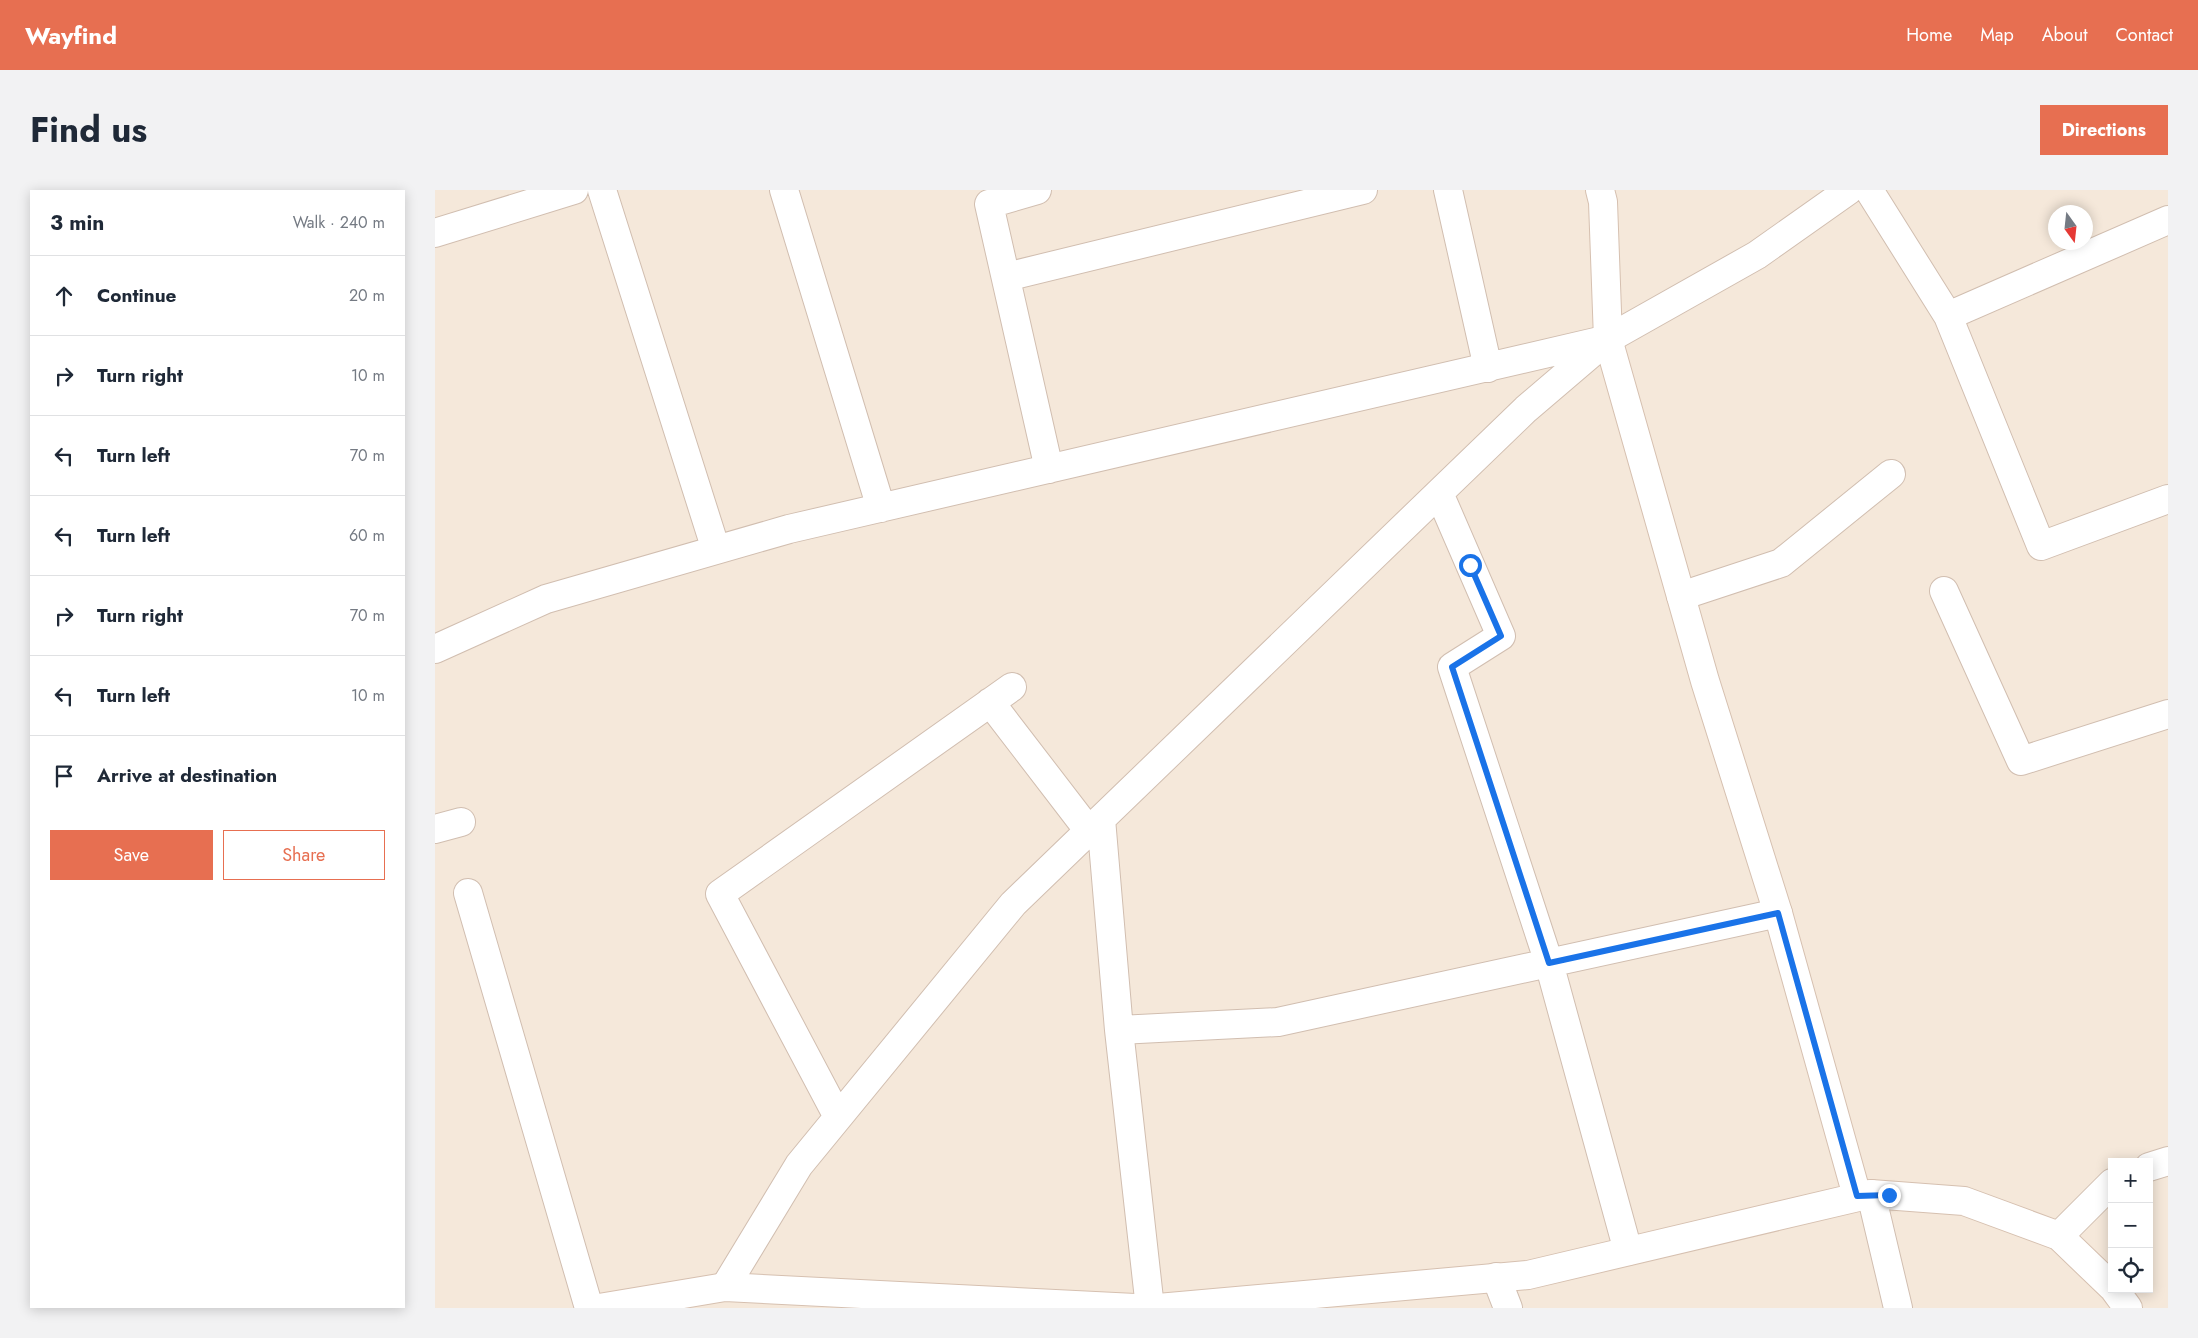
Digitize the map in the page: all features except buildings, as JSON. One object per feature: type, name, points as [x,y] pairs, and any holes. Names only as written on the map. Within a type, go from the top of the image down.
[{"type":"street","points":[[435,233],[574,190]]},
{"type":"street","points":[[602,190],[716,550]]},
{"type":"street","points":[[784,190],[881,508]]},
{"type":"street","points":[[1037,190],[989,204],[1049,469]]},
{"type":"street","points":[[1006,277],[1363,190]]},
{"type":"street","points":[[1448,190],[1488,368]]},
{"type":"street","points":[[1600,190],[1603,202],[1608,340],[1705,681],[1778,913],[1898,1308]]},
{"type":"street","points":[[725,1287],[799,1165],[1013,904],[1526,409],[1608,340],[1757,255],[1849,190]]},
{"type":"street","points":[[1869,190],[1948,316],[2041,546],[2168,499]]},
{"type":"street","points":[[1948,316],[2168,220]]},
{"type":"street","points":[[435,648],[546,599],[789,528],[1608,340]]},
{"type":"street","points":[[1681,596],[1781,563],[1891,474]]},
{"type":"street","points":[[1439,493],[1501,636],[1452,667],[1549,963],[1628,1252]]},
{"type":"street","points":[[1944,591],[2021,761],[2168,714]]},
{"type":"street","points":[[839,1117],[720,894],[1012,687]]},
{"type":"street","points":[[990,702],[1095,825],[1150,1308]]},
{"type":"street","points":[[435,829],[461,822]]},
{"type":"street","points":[[468,894],[589,1308]]},
{"type":"street","points":[[1119,1030],[1278,1022],[1778,913]]},
{"type":"street","points":[[2153,1166],[2168,1161]]},
{"type":"street","points":[[2059,1236],[2108,1187]]},
{"type":"street","points":[[1158,1308],[1340,1300],[1528,1274],[1864,1195],[1964,1201],[2059,1236],[2108,1283]]},
{"type":"street","points":[[1496,1277],[1509,1308]]},
{"type":"street","points":[[599,1308],[666,1302],[725,1287],[1135,1308]]},
{"type":"street","points":[[2116,1293],[2127,1308]]},
{"type":"shaded area","points":[[435,190],[2168,190],[2168,1308],[435,1308]]},
{"type":"route","points":[[1470,565],[1501,636],[1452,667],[1549,963],[1778,913],[1857,1196],[1871,1194],[1889,1195]]}]
